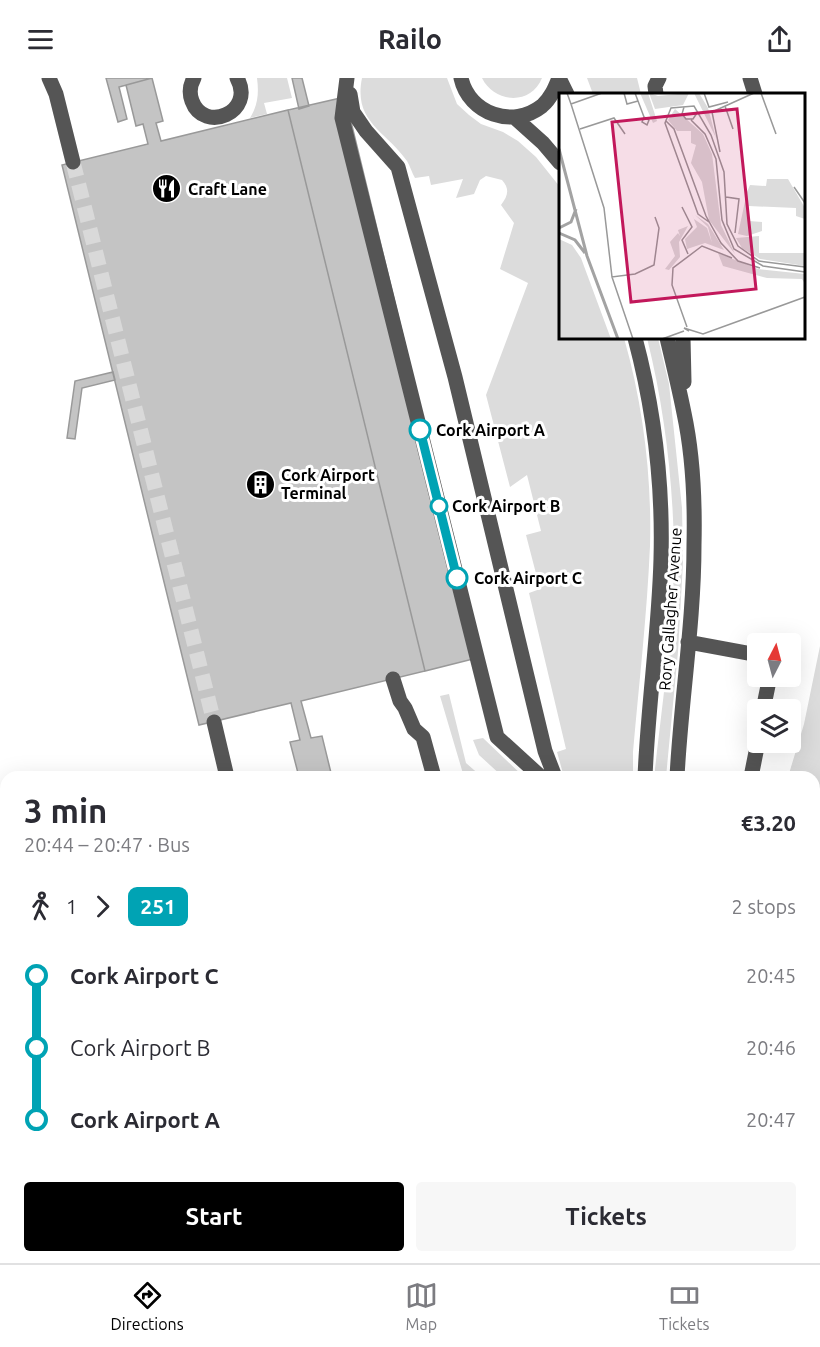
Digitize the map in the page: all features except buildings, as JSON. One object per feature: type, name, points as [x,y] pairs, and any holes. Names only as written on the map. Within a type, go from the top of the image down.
[{"type":"street","points":[[50,78],[74,162]]},
{"type":"street","points":[[194,78],[190,91],[194,106],[207,116],[215,118],[231,112],[238,106],[242,89],[237,78]]},
{"type":"street","points":[[347,78],[342,118],[497,737],[534,771]]},
{"type":"street","points":[[347,78],[353,112],[366,131],[398,167],[455,377],[545,751],[553,771]]},
{"type":"street","points":[[461,78],[462,86],[483,110],[498,116],[514,117],[529,113],[542,105],[553,93],[559,78]]},
{"type":"street","points":[[559,78],[566,93]]},
{"type":"street","points":[[656,93],[655,86],[659,78]]},
{"type":"street","points":[[750,78],[754,93]]},
{"type":"street","points":[[514,117],[559,161]]},
{"type":"street","name":"Rory Gallagher Avenue","points":[[635,339],[654,428],[661,536],[645,771]]},
{"type":"street","name":"Rory Gallagher Avenue","points":[[667,339],[685,415],[692,476],[694,534],[677,771]]},
{"type":"street","points":[[683,339],[685,415]]},
{"type":"street","points":[[688,642],[747,653]]},
{"type":"street","points":[[393,679],[400,701],[414,729],[423,737],[432,771]]},
{"type":"street","points":[[214,722],[226,771]]},
{"type":"street","points":[[752,771],[756,753]]},
{"type":"shaded area","points":[[257,78],[287,78],[292,98],[264,103],[267,114],[250,118],[257,99]]},
{"type":"shaded area","points":[[362,78],[447,78],[457,104],[469,115],[481,124],[503,132],[518,141],[536,157],[559,186],[559,339],[624,339],[631,363],[645,441],[650,520],[647,598],[633,771],[562,771],[557,752],[566,749],[529,593],[540,589],[526,535],[541,531],[527,475],[510,487],[486,395],[528,283],[500,269],[514,223],[501,205],[507,196],[506,186],[502,180],[486,176],[480,180],[474,194],[456,198],[463,179],[431,185],[429,176],[415,178],[407,161],[367,116],[360,93]]},
{"type":"shaded area","points":[[482,78],[542,78],[530,93],[512,98],[495,92]]},
{"type":"shaded area","points":[[587,78],[637,78],[641,93],[593,93]]},
{"type":"shaded area","points":[[647,339],[658,339],[669,384],[682,508],[683,562],[678,652],[667,771],[655,771],[655,769],[668,660],[674,550],[670,470]]},
{"type":"shaded area","points":[[820,646],[820,771],[790,771],[795,753],[801,753],[801,734]]},
{"type":"shaded area","points":[[449,694],[466,763],[475,771],[462,771],[440,696]]},
{"type":"shaded area","points":[[483,738],[518,771],[496,771],[479,755],[473,740]]},
{"type":"tunnel","points":[[73,162],[214,722]]},
{"type":"bus line","name":"251","points":[[420,430],[457,578]]},
{"type":"place","name":"Craft Lane","points":[[167,189]]},
{"type":"place","name":"Cork Airport A","points":[[420,430]]},
{"type":"place","name":"Cork Airport Terminal","points":[[260,484]]},
{"type":"place","name":"Cork Airport B","points":[[439,506]]},
{"type":"place","name":"Cork Airport C","points":[[457,578]]}]
